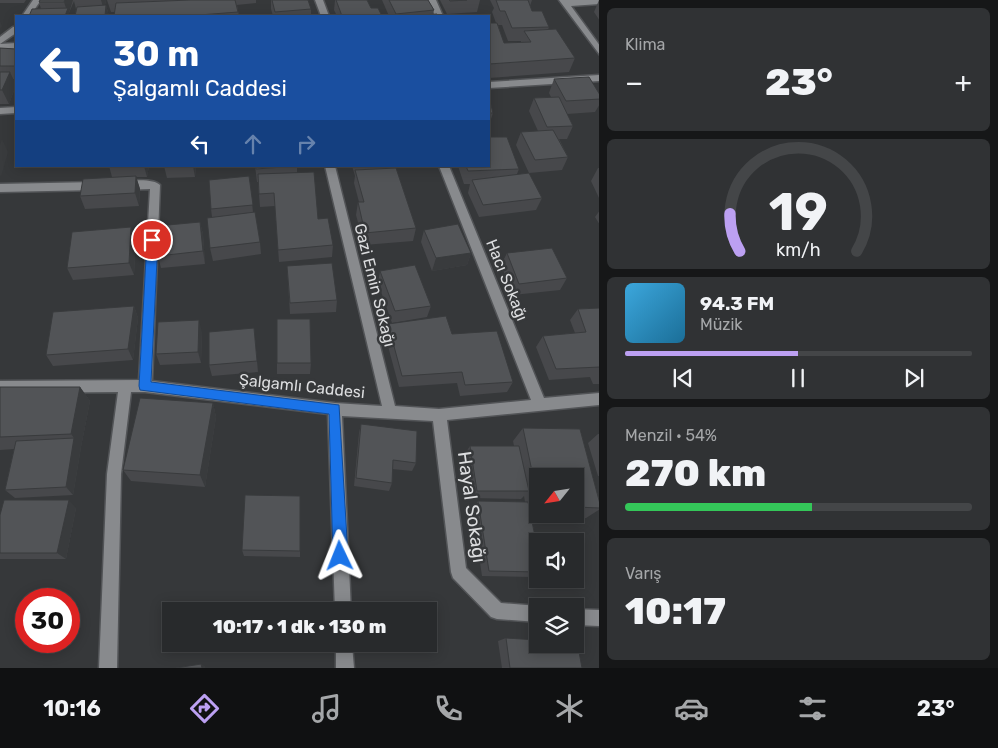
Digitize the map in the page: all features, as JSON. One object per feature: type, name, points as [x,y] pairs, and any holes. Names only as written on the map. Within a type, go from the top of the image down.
[{"type":"street","points":[[27,15],[37,0]]},
{"type":"street","points":[[319,0],[324,15]]},
{"type":"street","points":[[432,0],[439,15]]},
{"type":"street","points":[[564,2],[599,2]]},
{"type":"street","points":[[564,2],[599,53]]},
{"type":"street","points":[[0,41],[15,30]]},
{"type":"street","points":[[0,47],[15,46]]},
{"type":"street","points":[[490,85],[599,78]]},
{"type":"street","points":[[0,111],[15,110]]},
{"type":"street","name":"Gazi Emin Sokağı","points":[[330,167],[390,412]]},
{"type":"street","name":"Hacı Sokağı","points":[[444,167],[540,405]]},
{"type":"street","points":[[0,188],[156,185],[145,386]]},
{"type":"street","name":"Şalgamlı Caddesi","points":[[0,387],[145,386],[335,409],[439,415],[599,400]]},
{"type":"street","points":[[108,668],[114,474],[125,387]]},
{"type":"street","points":[[335,409],[342,602]]},
{"type":"street","name":"Hayal Sokağı","points":[[439,415],[459,572],[496,611],[529,613]]},
{"type":"street","points":[[584,617],[599,618]]},
{"type":"street","points":[[344,652],[345,668]]},
{"type":"building","points":[[40,0],[65,0],[64,2],[39,2]]},
{"type":"building","points":[[235,0],[238,12],[199,15],[114,15],[116,3]]},
{"type":"building","points":[[272,0],[308,0],[311,9],[275,12]]},
{"type":"building","points":[[336,0],[367,0],[371,8],[378,8],[382,15],[342,15]]},
{"type":"building","points":[[389,0],[428,0],[434,10],[396,14]]},
{"type":"building","points":[[496,0],[528,0],[532,11],[542,11],[549,27],[512,28],[505,11],[500,11]]},
{"type":"building","points":[[106,5],[105,15],[75,15],[77,7]]},
{"type":"building","points":[[68,8],[65,15],[29,15],[32,9]]},
{"type":"building","points":[[490,23],[497,23],[504,43],[531,42],[524,31],[556,29],[575,58],[490,64]]},
{"type":"building","points":[[0,48],[15,49],[15,66],[0,66]]},
{"type":"building","points":[[0,72],[10,72],[2,90],[0,90]]},
{"type":"building","points":[[589,77],[599,93],[599,99],[566,101],[554,79]]},
{"type":"building","points":[[559,97],[573,126],[547,127],[534,98]]},
{"type":"building","points":[[490,101],[493,113],[490,113]]},
{"type":"building","points":[[553,130],[568,157],[535,160],[521,132]]},
{"type":"building","points":[[490,137],[507,137],[519,169],[468,171],[466,167],[490,167]]},
{"type":"building","points":[[256,167],[283,167],[256,169]]},
{"type":"building","points":[[396,168],[416,228],[365,233],[358,202],[364,202],[355,170]]},
{"type":"building","points":[[314,172],[318,219],[328,218],[333,245],[278,250],[274,193],[259,194],[258,174]]},
{"type":"building","points":[[529,173],[542,198],[483,205],[472,180]]},
{"type":"building","points":[[136,176],[135,193],[80,196],[83,179]]},
{"type":"building","points":[[249,176],[253,205],[211,209],[209,180]]},
{"type":"building","points":[[255,212],[260,242],[210,248],[207,218]]},
{"type":"building","points":[[200,222],[203,251],[158,256],[157,226]]},
{"type":"building","points":[[458,224],[471,253],[436,258],[424,230]]},
{"type":"building","points":[[131,227],[129,263],[67,268],[72,232]]},
{"type":"building","points":[[552,248],[567,278],[519,284],[507,253]]},
{"type":"building","points":[[332,263],[337,300],[290,303],[287,266]]},
{"type":"building","points":[[415,265],[431,306],[395,311],[380,271]]},
{"type":"building","points":[[134,306],[128,349],[46,355],[53,312]]},
{"type":"building","points":[[599,308],[599,367],[556,369],[543,336],[586,332],[578,309]]},
{"type":"building","points":[[446,316],[452,334],[497,331],[513,382],[465,385],[462,372],[402,376],[388,324]]},
{"type":"building","points":[[277,319],[310,319],[311,363],[277,363]]},
{"type":"building","points":[[199,320],[198,352],[156,354],[158,322]]},
{"type":"building","points":[[254,328],[257,361],[209,365],[209,332]]},
{"type":"building","points":[[0,387],[80,387],[71,434],[0,437]]},
{"type":"building","points":[[140,398],[213,403],[200,475],[123,470]]},
{"type":"building","points":[[361,424],[417,431],[416,463],[393,460],[392,483],[356,478]]},
{"type":"building","points":[[523,428],[580,429],[599,500],[599,508],[584,507],[584,468],[531,468]]},
{"type":"building","points":[[74,438],[66,487],[5,490],[16,441]]},
{"type":"building","points":[[470,446],[519,446],[529,491],[477,491]]},
{"type":"building","points":[[245,495],[300,496],[300,551],[242,550]]},
{"type":"building","points":[[4,500],[69,500],[57,553],[0,553],[0,515]]},
{"type":"building","points":[[478,501],[528,502],[529,523],[532,523],[534,533],[529,533],[529,572],[489,571]]},
{"type":"building","points":[[506,638],[529,639],[529,653],[579,653],[582,668],[510,668]]},
{"type":"building","points":[[201,664],[202,668],[176,668]]},
{"type":"route","points":[[152,240],[145,386],[335,409],[340,556]]}]
